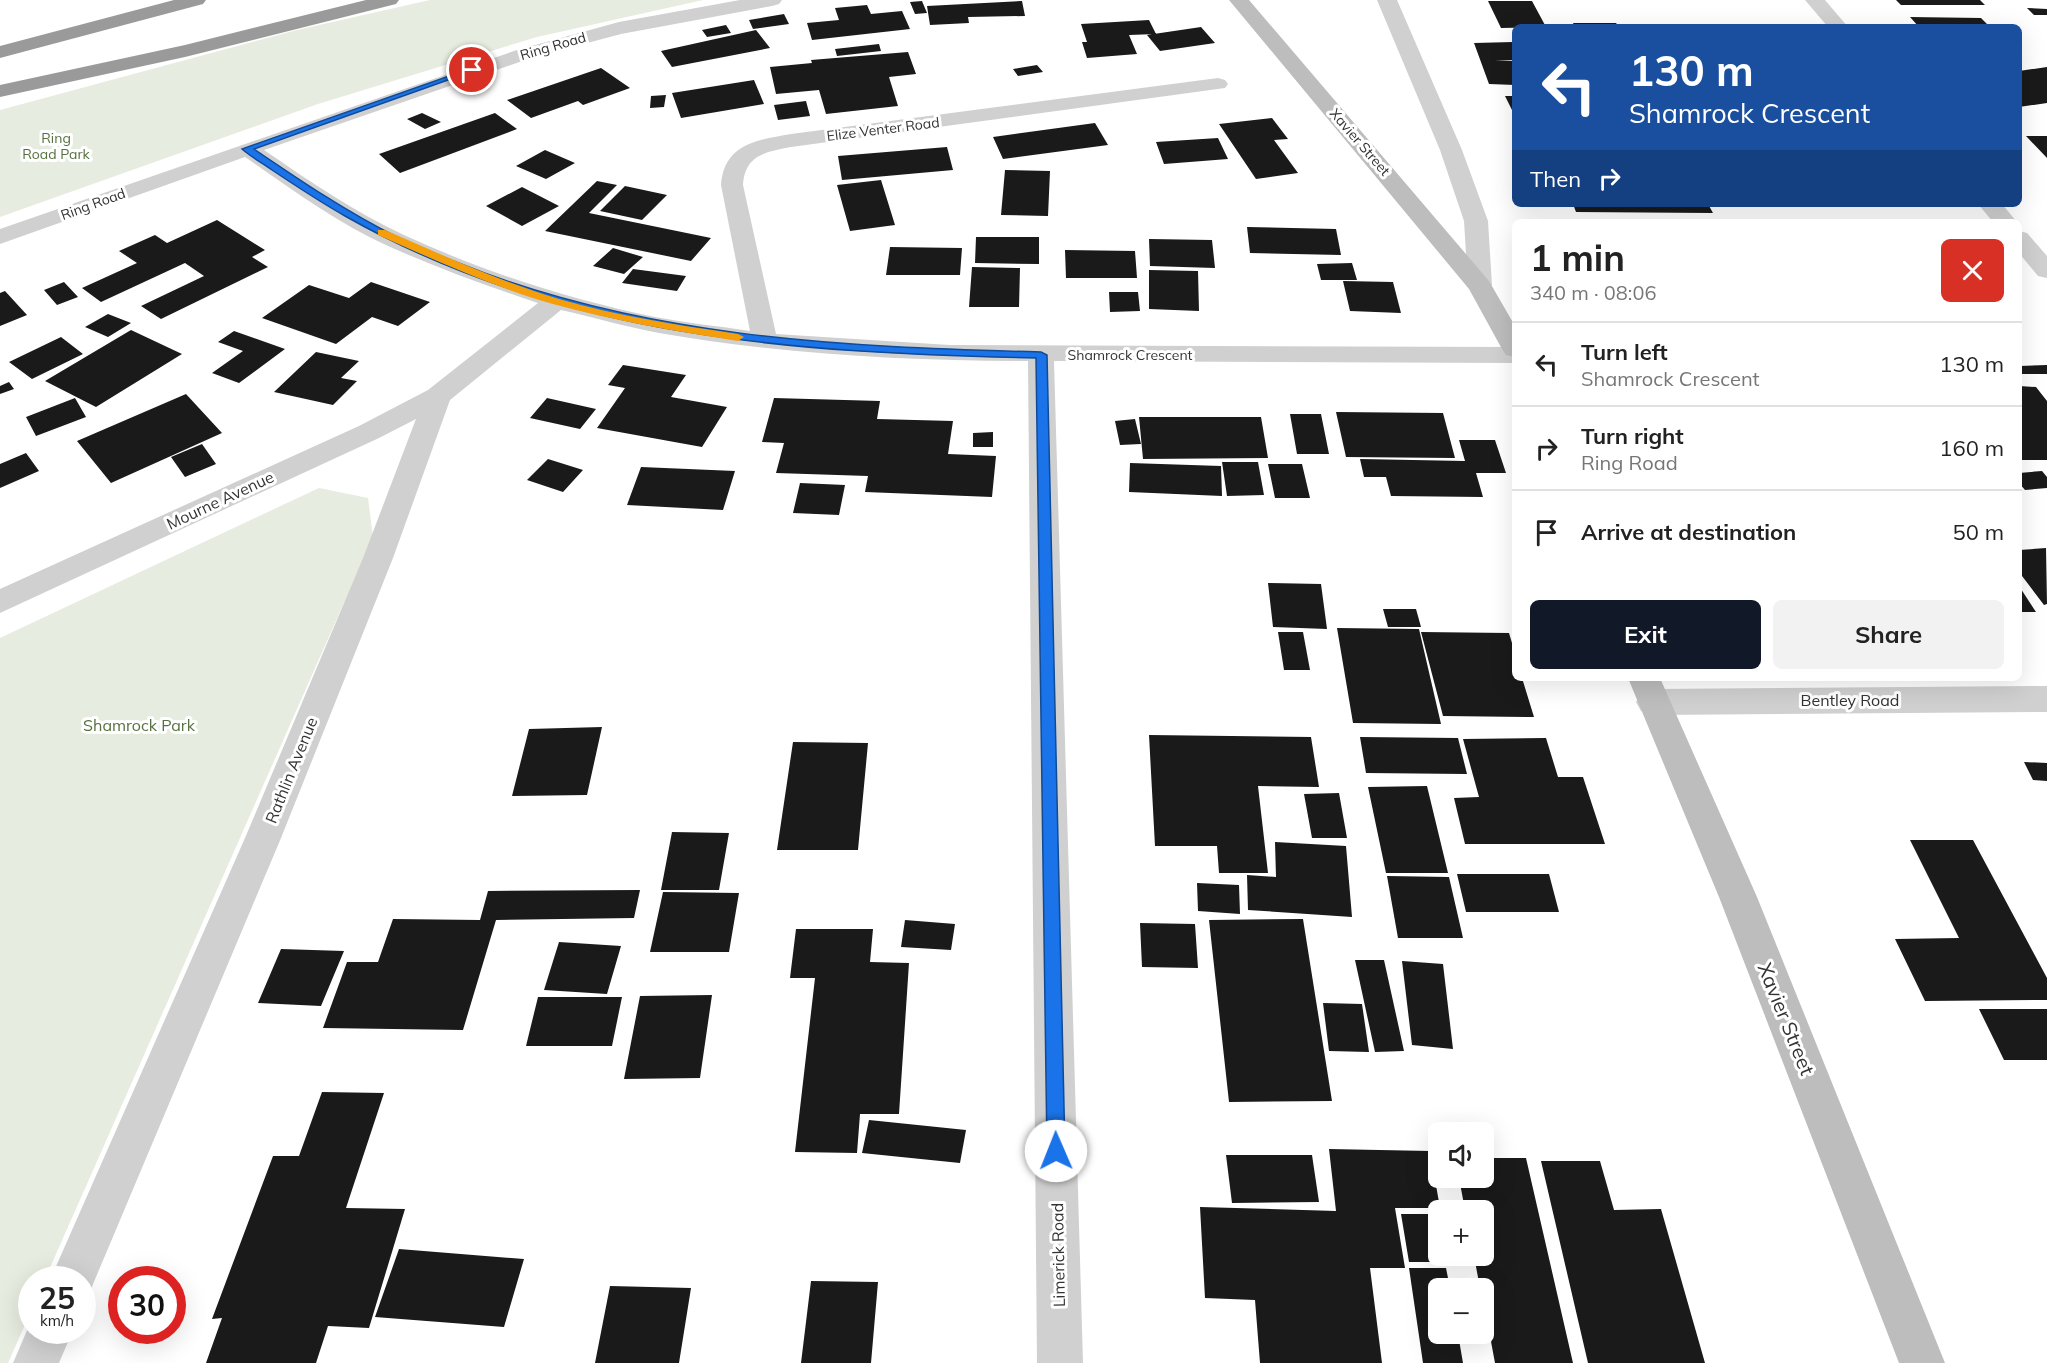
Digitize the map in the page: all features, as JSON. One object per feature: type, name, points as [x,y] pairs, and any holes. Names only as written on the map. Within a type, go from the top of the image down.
[{"type":"highway","points":[[0,52],[196,0]]},
{"type":"highway","points":[[0,91],[185,51],[389,0]]},
{"type":"highway","points":[[0,82],[224,21]]},
{"type":"main road","name":"Xavier Street","points":[[1239,0],[1480,286],[1512,344]]},
{"type":"main road","name":"Xavier Street","points":[[1648,690],[1738,897],[1922,1363]]},
{"type":"street","name":"Ring Road","points":[[0,237],[472,70],[554,45],[641,24],[772,0]]},
{"type":"street","name":"Xavier Street","points":[[1387,0],[1451,150],[1476,221],[1480,286]]},
{"type":"street","points":[[1815,0],[1835,24]]},
{"type":"street","name":"Elize Venter Road","points":[[765,341],[731,175],[738,160],[744,154],[771,144],[1218,84]]},
{"type":"street","name":"Shamrock Crescent","points":[[247,149],[320,198],[395,240],[477,274],[556,301],[657,325],[765,341],[950,353],[1512,355]]},
{"type":"street","points":[[1992,207],[2002,219]]},
{"type":"street","points":[[2022,242],[2047,271]]},
{"type":"street","points":[[438,396],[556,301]]},
{"type":"street","name":"Limerick Road","points":[[1041,355],[1060,1363]]},
{"type":"street","name":"Mourne Avenue","points":[[0,602],[369,432],[438,396]]},
{"type":"street","name":"Rathlin Avenue","points":[[78,1266],[263,838],[382,548],[438,396]]},
{"type":"street","name":"Bentley Road","points":[[1648,690],[2047,699]]},
{"type":"street","points":[[36,1363],[44,1344]]},
{"type":"green space","name":"Ring Road Park","points":[[430,0],[703,0],[537,37],[318,104],[0,217],[0,110],[297,30]]},
{"type":"green space","name":"Shamrock Park","points":[[319,488],[368,498],[373,537],[51,1266],[18,1266],[18,1340],[8,1363],[0,1363],[0,638]]},
{"type":"building","points":[[1896,0],[1980,0],[1985,5],[1901,5]]},
{"type":"building","points":[[922,1],[927,13],[915,14],[910,2]]},
{"type":"building","points":[[1022,1],[1025,16],[968,17],[969,23],[930,25],[927,6]]},
{"type":"building","points":[[1488,1],[1532,1],[1544,24],[1512,24],[1512,28],[1501,28]]},
{"type":"building","points":[[867,5],[871,14],[902,11],[910,29],[812,40],[807,23],[839,20],[835,8]]},
{"type":"building","points":[[2027,8],[2047,9],[2047,15],[2034,15]]},
{"type":"building","points":[[784,14],[789,24],[753,29],[749,20]]},
{"type":"building","points":[[1910,17],[1981,18],[1987,24],[1916,24]]},
{"type":"building","points":[[1149,20],[1156,34],[1129,35],[1137,54],[1087,58],[1082,42],[1087,42],[1081,24]]},
{"type":"building","points":[[1573,23],[1617,24],[1574,24]]},
{"type":"building","points":[[726,25],[731,33],[707,37],[702,30]]},
{"type":"building","points":[[1201,27],[1215,43],[1160,51],[1147,35]]},
{"type":"building","points":[[756,30],[770,48],[672,67],[661,51]]},
{"type":"building","points":[[1512,42],[1512,60],[1495,61],[1512,61],[1512,85],[1489,84],[1474,43]]},
{"type":"building","points":[[879,44],[881,51],[837,56],[835,49]]},
{"type":"building","points":[[908,52],[916,74],[889,77],[898,106],[826,114],[819,90],[776,94],[770,67],[812,63],[811,60]]},
{"type":"building","points":[[1037,65],[1043,72],[1018,76],[1013,69]]},
{"type":"building","points":[[2047,67],[2047,103],[2022,107],[2022,71]]},
{"type":"building","points":[[601,68],[630,88],[583,105],[578,101],[531,118],[507,100]]},
{"type":"building","points":[[754,80],[764,104],[681,118],[672,93]]},
{"type":"building","points":[[666,95],[664,107],[650,108],[651,96]]},
{"type":"building","points":[[1505,96],[1512,96],[1512,110]]},
{"type":"building","points":[[806,101],[810,116],[778,120],[774,105]]},
{"type":"building","points":[[422,113],[441,122],[425,129],[407,119]]},
{"type":"building","points":[[495,113],[517,129],[400,173],[379,154]]},
{"type":"building","points":[[1272,118],[1288,139],[1274,140],[1298,173],[1256,179],[1219,124]]},
{"type":"building","points":[[1095,123],[1108,145],[1003,159],[993,137]]},
{"type":"building","points":[[2026,136],[2047,136],[2047,158]]},
{"type":"building","points":[[1218,138],[1228,159],[1164,164],[1156,142]]},
{"type":"building","points":[[947,147],[953,170],[842,180],[838,156]]},
{"type":"building","points":[[545,150],[575,163],[546,179],[516,166]]},
{"type":"building","points":[[1005,170],[1050,171],[1048,216],[1001,215]]},
{"type":"building","points":[[881,180],[895,225],[850,231],[837,185]]},
{"type":"building","points":[[597,181],[617,185],[589,213],[711,238],[691,261],[545,231]]},
{"type":"building","points":[[625,186],[667,195],[642,220],[600,211]]},
{"type":"building","points":[[522,187],[559,206],[522,226],[486,206]]},
{"type":"building","points":[[1574,207],[1710,207],[1713,213],[1576,212]]},
{"type":"building","points":[[217,220],[265,250],[252,257],[268,267],[161,319],[141,306],[204,276],[185,263],[101,302],[82,288],[137,263],[119,251],[155,235],[167,243]]},
{"type":"building","points":[[1247,227],[1336,229],[1341,255],[1250,253]]},
{"type":"building","points":[[976,237],[1039,237],[1039,264],[975,263]]},
{"type":"building","points":[[1149,239],[1212,240],[1215,268],[1150,266]]},
{"type":"building","points":[[890,247],[962,248],[960,275],[886,275]]},
{"type":"building","points":[[613,248],[643,257],[624,274],[593,266]]},
{"type":"building","points":[[1065,250],[1135,251],[1137,278],[1066,278]]},
{"type":"building","points":[[1352,263],[1357,280],[1321,280],[1317,264]]},
{"type":"building","points":[[972,267],[1020,268],[1019,307],[969,307]]},
{"type":"building","points":[[633,269],[686,276],[677,291],[622,283]]},
{"type":"building","points":[[1149,270],[1198,271],[1199,311],[1149,309]]},
{"type":"building","points":[[1343,281],[1393,282],[1401,313],[1350,311]]},
{"type":"building","points":[[64,282],[78,297],[57,305],[44,290]]},
{"type":"building","points":[[371,282],[430,302],[398,326],[372,317],[336,344],[262,318],[309,285],[349,298]]},
{"type":"building","points":[[5,291],[27,315],[0,326],[0,293]]},
{"type":"building","points":[[1109,292],[1138,292],[1140,311],[1110,312]]},
{"type":"building","points":[[108,314],[131,323],[108,337],[85,327]]},
{"type":"building","points":[[131,330],[182,354],[96,407],[45,381]]},
{"type":"building","points":[[234,331],[285,349],[239,383],[212,373],[243,351],[218,342]]},
{"type":"building","points":[[61,337],[83,354],[32,379],[9,362]]},
{"type":"building","points":[[316,352],[359,361],[341,378],[357,381],[333,405],[274,392]]},
{"type":"building","points":[[623,365],[686,375],[671,397],[727,407],[702,447],[597,428],[625,388],[608,385]]},
{"type":"building","points":[[2047,365],[2047,374],[2022,374],[2022,366]]},
{"type":"building","points":[[9,382],[14,389],[0,394],[0,386]]},
{"type":"building","points":[[2022,386],[2036,387],[2047,401],[2047,460],[2022,460]]},
{"type":"building","points":[[186,394],[222,433],[111,483],[77,441]]},
{"type":"building","points":[[75,398],[86,417],[36,436],[26,417]]},
{"type":"building","points":[[547,398],[596,409],[580,429],[530,418]]},
{"type":"building","points":[[774,398],[880,401],[877,419],[953,421],[948,454],[996,456],[992,497],[865,492],[868,476],[776,473],[784,443],[762,442]]},
{"type":"building","points":[[1336,412],[1443,413],[1455,458],[1346,457]]},
{"type":"building","points":[[1290,414],[1321,414],[1329,454],[1297,454]]},
{"type":"building","points":[[1139,417],[1261,417],[1268,458],[1143,459]]},
{"type":"building","points":[[1135,419],[1141,444],[1120,445],[1115,421]]},
{"type":"building","points":[[993,432],[993,447],[973,447],[973,433]]},
{"type":"building","points":[[1459,440],[1495,440],[1506,473],[1476,473],[1483,497],[1391,496],[1386,477],[1364,477],[1360,459],[1465,461]]},
{"type":"building","points":[[202,444],[216,464],[185,477],[171,457]]},
{"type":"building","points":[[26,453],[39,471],[0,488],[0,464]]},
{"type":"building","points":[[548,459],[583,470],[563,492],[527,480]]},
{"type":"building","points":[[1222,462],[1258,462],[1264,495],[1227,496]]},
{"type":"building","points":[[1130,463],[1221,466],[1222,496],[1129,492]]},
{"type":"building","points":[[1268,464],[1302,464],[1310,498],[1275,498]]},
{"type":"building","points":[[641,467],[735,471],[723,510],[627,505]]},
{"type":"building","points":[[2042,471],[2047,477],[2047,488],[2025,490],[2022,486],[2022,473]]},
{"type":"building","points":[[800,483],[845,485],[839,515],[793,513]]},
{"type":"building","points":[[2046,548],[2047,604],[2044,605],[2022,576],[2022,550]]},
{"type":"building","points":[[1268,583],[1321,584],[1327,629],[1273,627]]},
{"type":"building","points":[[2022,591],[2036,612],[2022,612]]},
{"type":"building","points":[[1383,609],[1416,609],[1421,627],[1388,627]]},
{"type":"building","points":[[1337,628],[1419,629],[1441,724],[1353,723]]},
{"type":"building","points":[[1278,632],[1303,632],[1310,670],[1284,670]]},
{"type":"building","points":[[1421,632],[1509,633],[1512,643],[1512,681],[1523,681],[1534,717],[1443,716]]},
{"type":"building","points":[[602,727],[587,795],[512,796],[529,729]]},
{"type":"building","points":[[1149,735],[1311,737],[1319,787],[1258,786],[1268,873],[1219,873],[1217,846],[1155,846]]},
{"type":"building","points":[[1360,737],[1458,738],[1467,774],[1366,773]]},
{"type":"building","points":[[1546,738],[1558,777],[1583,777],[1605,844],[1465,844],[1454,798],[1479,797],[1463,739]]},
{"type":"building","points":[[793,742],[868,743],[858,850],[777,850]]},
{"type":"building","points":[[2024,762],[2047,763],[2047,781],[2033,780]]},
{"type":"building","points":[[1427,786],[1448,873],[1386,873],[1368,787]]},
{"type":"building","points":[[1339,793],[1347,838],[1312,838],[1304,794]]},
{"type":"building","points":[[672,832],[729,833],[719,890],[661,890]]},
{"type":"building","points":[[1910,840],[1973,840],[2047,978],[2047,1000],[1925,1001],[1895,939],[1959,938]]},
{"type":"building","points":[[1275,842],[1346,846],[1352,917],[1248,910],[1247,875],[1276,877]]},
{"type":"building","points":[[1457,874],[1549,874],[1559,912],[1466,912]]},
{"type":"building","points":[[1387,876],[1449,877],[1463,938],[1398,938]]},
{"type":"building","points":[[1197,883],[1239,885],[1240,914],[1198,911]]},
{"type":"building","points":[[640,890],[634,918],[496,920],[463,1030],[323,1028],[347,962],[378,962],[393,919],[480,920],[488,891]]},
{"type":"building","points":[[663,892],[739,893],[729,952],[650,952]]},
{"type":"building","points":[[1303,919],[1332,1101],[1229,1102],[1209,920]]},
{"type":"building","points":[[905,920],[955,924],[951,950],[901,947]]},
{"type":"building","points":[[1140,923],[1195,924],[1198,968],[1142,967]]},
{"type":"building","points":[[796,929],[873,929],[870,962],[909,963],[899,1114],[860,1114],[857,1153],[795,1152],[815,978],[790,978]]},
{"type":"building","points":[[559,942],[621,946],[607,994],[544,990]]},
{"type":"building","points":[[281,949],[344,951],[321,1006],[258,1003]]},
{"type":"building","points":[[1355,960],[1384,960],[1404,1051],[1375,1052]]},
{"type":"building","points":[[1402,961],[1443,964],[1453,1049],[1412,1045]]},
{"type":"building","points":[[712,995],[700,1078],[624,1079],[640,996]]},
{"type":"building","points":[[538,997],[622,997],[612,1046],[526,1046]]},
{"type":"building","points":[[1323,1003],[1362,1004],[1369,1052],[1329,1051]]},
{"type":"building","points":[[1979,1009],[2047,1009],[2047,1060],[2004,1060]]},
{"type":"building","points":[[322,1092],[384,1093],[346,1208],[405,1209],[369,1328],[328,1326],[316,1363],[206,1363],[222,1318],[212,1319],[273,1156],[299,1156]]},
{"type":"building","points":[[869,1120],[966,1130],[960,1163],[862,1153]]},
{"type":"building","points":[[1329,1149],[1428,1151],[1428,1188],[1436,1188],[1439,1200],[1428,1200],[1428,1208],[1395,1208],[1405,1268],[1370,1268],[1382,1363],[1260,1363],[1255,1300],[1205,1298],[1200,1207],[1336,1211]]},
{"type":"building","points":[[1226,1155],[1312,1155],[1319,1202],[1232,1203]]},
{"type":"building","points":[[1494,1158],[1526,1158],[1573,1363],[1495,1363],[1491,1344],[1494,1344],[1494,1278],[1478,1278],[1476,1266],[1494,1266],[1494,1200],[1463,1200],[1461,1188],[1494,1188]]},
{"type":"building","points":[[1541,1161],[1600,1161],[1614,1210],[1661,1209],[1705,1363],[1588,1363]]},
{"type":"building","points":[[1401,1214],[1428,1214],[1428,1262],[1409,1262]]},
{"type":"building","points":[[399,1249],[524,1259],[504,1327],[375,1317]]},
{"type":"building","points":[[1409,1268],[1446,1268],[1448,1278],[1428,1278],[1428,1344],[1460,1344],[1463,1363],[1423,1363]]},
{"type":"building","points":[[811,1281],[878,1282],[871,1363],[801,1363]]},
{"type":"building","points":[[610,1286],[691,1288],[679,1363],[595,1363]]},
{"type":"slow traffic","points":[[381,233],[477,274],[556,301],[657,325],[738,337]]},
{"type":"route","points":[[472,70],[247,149],[320,198],[395,240],[477,274],[556,301],[657,325],[765,341],[869,349],[1041,355],[1056,1151]]}]
